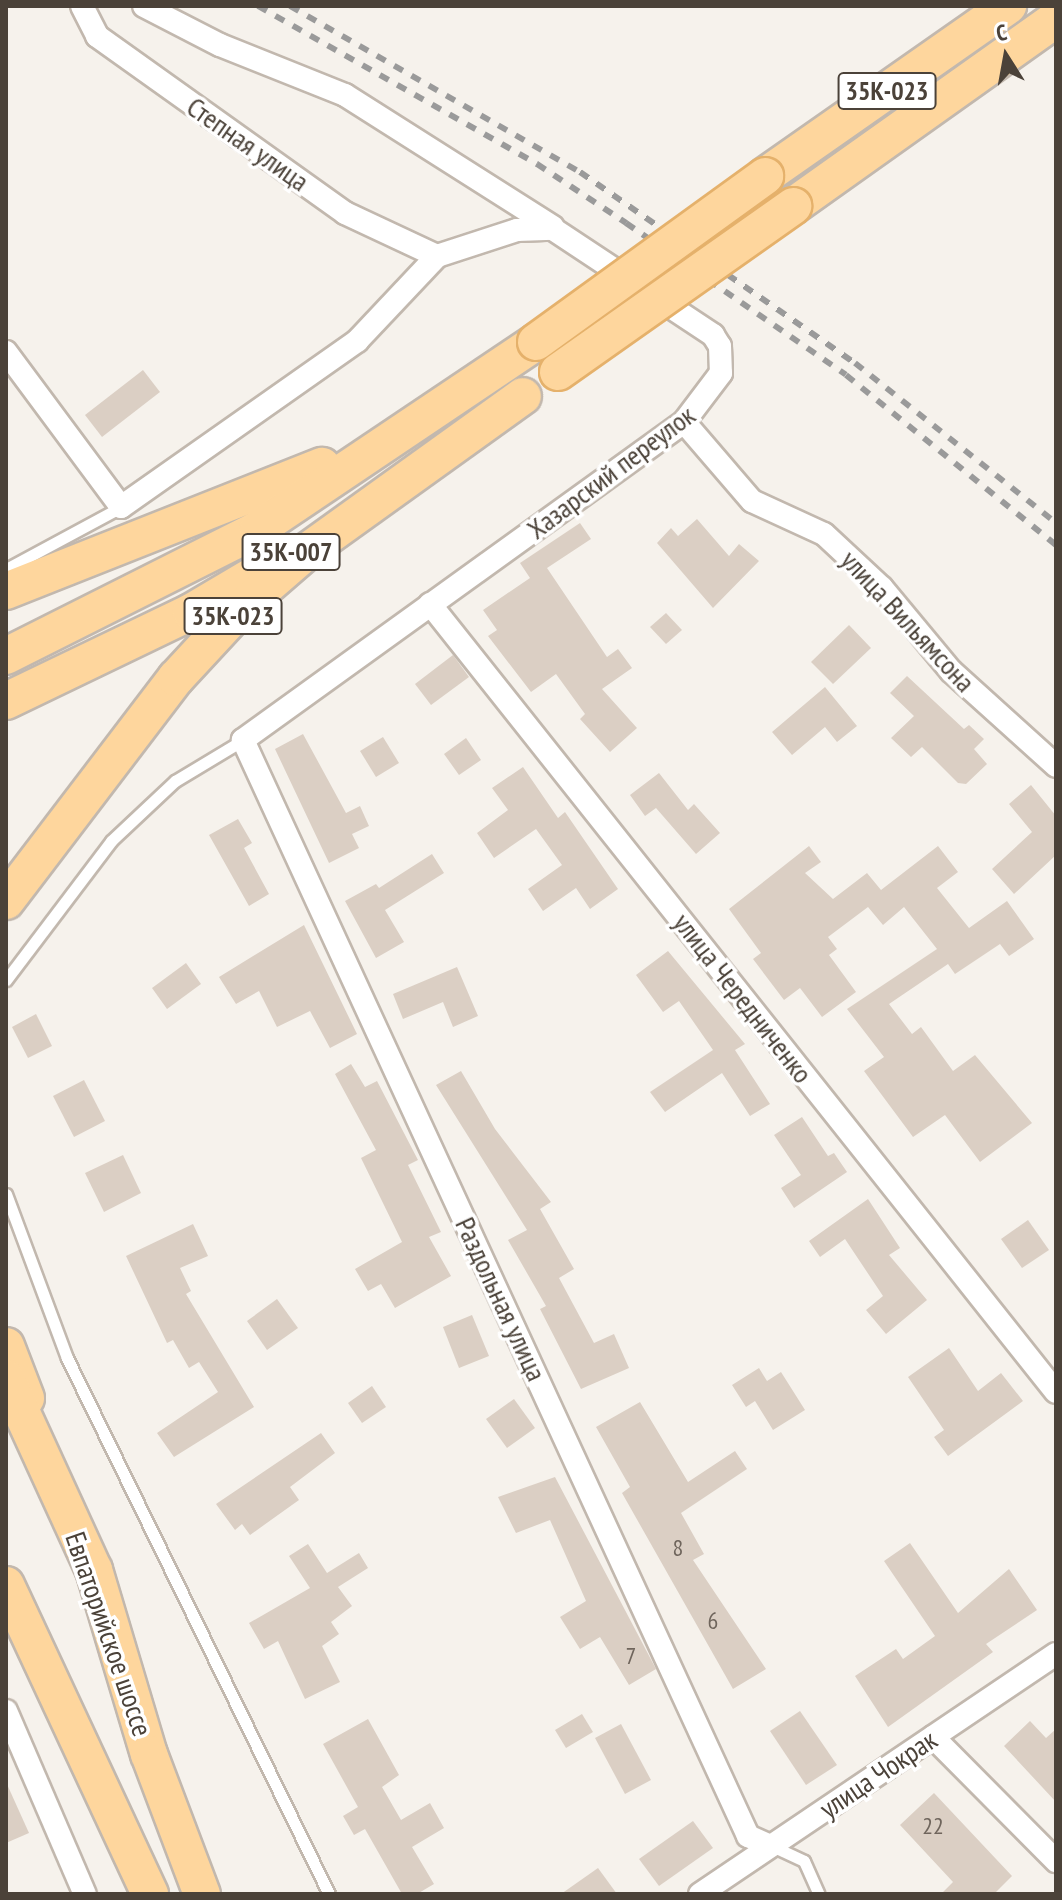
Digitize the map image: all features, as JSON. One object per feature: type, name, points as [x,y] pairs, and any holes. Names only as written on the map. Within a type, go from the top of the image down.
[{"type":"main road","name":"35К-023","points":[[6,656],[258,529],[496,372],[765,176],[1008,6]]},
{"type":"main road","name":"35К-023","points":[[558,372],[1056,19]]},
{"type":"main road","points":[[893,132],[1056,48]]},
{"type":"main road","points":[[6,636],[159,560],[496,372]]},
{"type":"main road","name":"35К-007","points":[[6,701],[191,612],[318,536],[558,372]]},
{"type":"main road","name":"35К-023","points":[[6,901],[176,678],[240,609],[306,552],[523,396]]},
{"type":"main road","points":[[6,591],[331,462]]},
{"type":"main road","points":[[6,1346],[94,1570]]},
{"type":"main road","name":"Евпаторийское шоссе","points":[[6,1378],[94,1570],[149,1754],[202,1894]]},
{"type":"main road","points":[[6,1585],[150,1894]]},
{"type":"street","name":"Степная улица","points":[[82,6],[97,36],[345,213],[437,256]]},
{"type":"street","points":[[144,6],[220,45],[345,95],[569,237]]},
{"type":"street","name":"Хазарский переулок","points":[[243,740],[684,422],[715,386],[721,373],[720,346],[713,335],[569,237],[535,227],[437,256]]},
{"type":"street","points":[[6,352],[121,507],[357,341],[437,256]]},
{"type":"street","name":"улица Вильямсона","points":[[684,422],[752,501],[824,534],[882,588],[951,671],[1056,766]]},
{"type":"street","name":"улица Чередниченко","points":[[430,604],[1056,1392]]},
{"type":"street","name":"Раздольная улица","points":[[243,740],[748,1836],[770,1846]]},
{"type":"street","name":"улица Чокрак","points":[[700,1894],[1056,1654]]},
{"type":"street","points":[[6,1711],[85,1894]]},
{"type":"street","points":[[933,1737],[1056,1861]]},
{"type":"lane","points":[[6,569],[121,507]]},
{"type":"lane","points":[[6,980],[111,841],[175,781],[243,740]]},
{"type":"lane","points":[[6,1194],[67,1358],[329,1894]]},
{"type":"lane","points":[[770,1846],[804,1861],[819,1894]]},
{"type":"building","points":[[143,370],[160,392],[102,437],[85,415]]},
{"type":"building","points":[[697,519],[729,556],[739,544],[759,561],[713,608],[657,543],[671,528],[678,536]]},
{"type":"building","points":[[580,523],[591,539],[547,568],[607,657],[618,649],[632,668],[602,689],[637,728],[610,752],[580,719],[585,714],[556,674],[531,692],[488,636],[497,630],[483,610],[530,578],[520,563]]},
{"type":"building","points":[[666,613],[682,630],[666,644],[650,627]]},
{"type":"building","points":[[849,625],[871,648],[833,684],[811,662]]},
{"type":"building","points":[[453,655],[469,677],[431,705],[415,684]]},
{"type":"building","points":[[907,676],[964,729],[969,725],[984,739],[974,749],[987,764],[966,784],[958,783],[922,747],[911,757],[891,738],[914,716],[890,693]]},
{"type":"building","points":[[825,687],[857,726],[837,742],[825,727],[792,755],[772,732]]},
{"type":"building","points":[[303,734],[346,813],[360,806],[369,826],[352,834],[359,848],[329,863],[275,749]]},
{"type":"building","points":[[383,737],[399,763],[376,777],[360,751]]},
{"type":"building","points":[[466,738],[481,760],[459,775],[444,754]]},
{"type":"building","points":[[523,767],[558,818],[565,812],[618,889],[590,909],[576,888],[543,911],[528,889],[562,865],[536,829],[494,858],[477,833],[508,810],[492,788]]},
{"type":"building","points":[[659,773],[688,810],[694,804],[720,833],[696,854],[656,808],[645,816],[630,795]]},
{"type":"building","points":[[1031,785],[1056,816],[1056,855],[1014,894],[992,869],[1032,832],[1009,804]]},
{"type":"building","points":[[238,819],[252,843],[244,848],[269,894],[249,906],[209,835]]},
{"type":"building","points":[[809,846],[821,862],[805,873],[833,899],[867,873],[881,890],[938,846],[958,872],[937,888],[969,928],[1007,901],[1034,939],[1009,956],[1000,944],[955,974],[948,964],[889,1004],[912,1034],[921,1027],[953,1071],[975,1055],[1032,1123],[980,1162],[945,1115],[913,1137],[864,1071],[884,1057],[847,1009],[937,949],[904,907],[883,925],[868,907],[828,937],[837,949],[829,955],[856,992],[822,1017],[800,988],[784,1000],[753,959],[761,953],[729,909]]},
{"type":"building","points":[[432,854],[444,873],[385,910],[404,942],[376,958],[345,901],[376,884],[379,888]]},
{"type":"building","points":[[304,925],[357,1034],[330,1048],[310,1011],[277,1027],[259,991],[236,1004],[219,977]]},
{"type":"building","points":[[668,951],[745,1044],[735,1050],[770,1104],[750,1116],[722,1073],[665,1112],[650,1092],[713,1050],[679,1001],[663,1012],[636,975]]},
{"type":"building","points":[[186,963],[201,984],[167,1009],[152,988]]},
{"type":"building","points":[[457,967],[478,1016],[453,1027],[443,1002],[403,1019],[393,994]]},
{"type":"building","points":[[36,1014],[52,1046],[28,1058],[12,1027]]},
{"type":"building","points":[[351,1064],[365,1087],[377,1081],[418,1160],[408,1165],[441,1232],[429,1237],[451,1276],[395,1308],[381,1284],[368,1291],[355,1269],[402,1242],[361,1158],[376,1150],[335,1074]]},
{"type":"building","points":[[461,1071],[495,1129],[551,1202],[540,1209],[574,1269],[559,1278],[594,1343],[614,1334],[629,1368],[581,1389],[540,1309],[546,1306],[508,1240],[527,1230],[436,1085]]},
{"type":"building","points":[[84,1080],[105,1121],[74,1137],[53,1096]]},
{"type":"building","points":[[802,1117],[828,1156],[834,1153],[847,1172],[794,1208],[781,1188],[801,1175],[774,1135]]},
{"type":"building","points":[[123,1155],[141,1193],[104,1212],[85,1173]]},
{"type":"building","points":[[868,1199],[900,1248],[889,1255],[927,1300],[886,1334],[866,1310],[883,1296],[845,1239],[820,1257],[809,1241]]},
{"type":"building","points":[[1028,1220],[1049,1250],[1022,1268],[1001,1239]]},
{"type":"building","points":[[193,1224],[208,1256],[180,1268],[191,1291],[186,1294],[254,1407],[174,1457],[157,1433],[218,1392],[199,1362],[189,1368],[173,1340],[167,1343],[126,1256]]},
{"type":"building","points":[[277,1299],[298,1328],[267,1350],[247,1321]]},
{"type":"building","points":[[472,1315],[489,1356],[459,1368],[443,1327]]},
{"type":"building","points":[[949,1348],[978,1391],[1001,1373],[1023,1401],[948,1456],[934,1437],[944,1430],[908,1377]]},
{"type":"building","points":[[759,1368],[767,1381],[781,1372],[805,1410],[773,1430],[755,1401],[746,1407],[732,1385]]},
{"type":"building","points":[[372,1386],[386,1407],[362,1423],[348,1403]]},
{"type":"building","points":[[514,1399],[535,1428],[507,1448],[486,1419]]},
{"type":"building","points":[[640,1402],[688,1482],[735,1451],[747,1469],[681,1513],[704,1554],[693,1560],[766,1669],[733,1689],[622,1493],[630,1487],[596,1427]]},
{"type":"building","points":[[321,1433],[335,1453],[290,1487],[299,1500],[250,1535],[242,1524],[235,1530],[216,1504]]},
{"type":"building","points":[[555,1477],[656,1669],[629,1685],[600,1637],[580,1649],[560,1617],[586,1601],[550,1520],[516,1533],[498,1497]]},
{"type":"building","points":[[910,1543],[958,1613],[1009,1569],[1037,1610],[986,1644],[993,1652],[888,1727],[855,1676],[896,1649],[903,1659],[935,1636],[884,1561]]},
{"type":"building","points":[[308,1544],[327,1573],[359,1553],[368,1568],[338,1587],[352,1606],[331,1622],[339,1634],[322,1646],[340,1682],[305,1699],[278,1641],[264,1649],[249,1623],[310,1588],[289,1556]]},
{"type":"building","points":[[800,1711],[837,1765],[806,1785],[770,1731]]},
{"type":"building","points":[[582,1714],[593,1732],[566,1748],[555,1730]]},
{"type":"building","points":[[368,1719],[399,1775],[382,1787],[401,1820],[430,1803],[444,1828],[412,1847],[434,1884],[417,1894],[402,1894],[365,1829],[354,1835],[343,1816],[358,1807],[323,1744]]},
{"type":"building","points":[[1030,1721],[1046,1738],[1056,1729],[1056,1802],[1004,1746]]},
{"type":"building","points":[[621,1724],[651,1780],[625,1794],[595,1738]]},
{"type":"building","points":[[6,1782],[29,1833],[6,1843]]},
{"type":"building","points":[[934,1793],[1012,1876],[994,1894],[941,1894],[953,1882],[900,1825]]},
{"type":"building","points":[[693,1821],[713,1848],[659,1886],[639,1859]]},
{"type":"building","points":[[598,1868],[617,1894],[561,1894]]},
{"type":"railway","points":[[258,6],[537,164],[626,223],[846,375],[1056,545]]},
{"type":"railway","points":[[290,6],[580,172],[855,363],[1056,523]]}]
